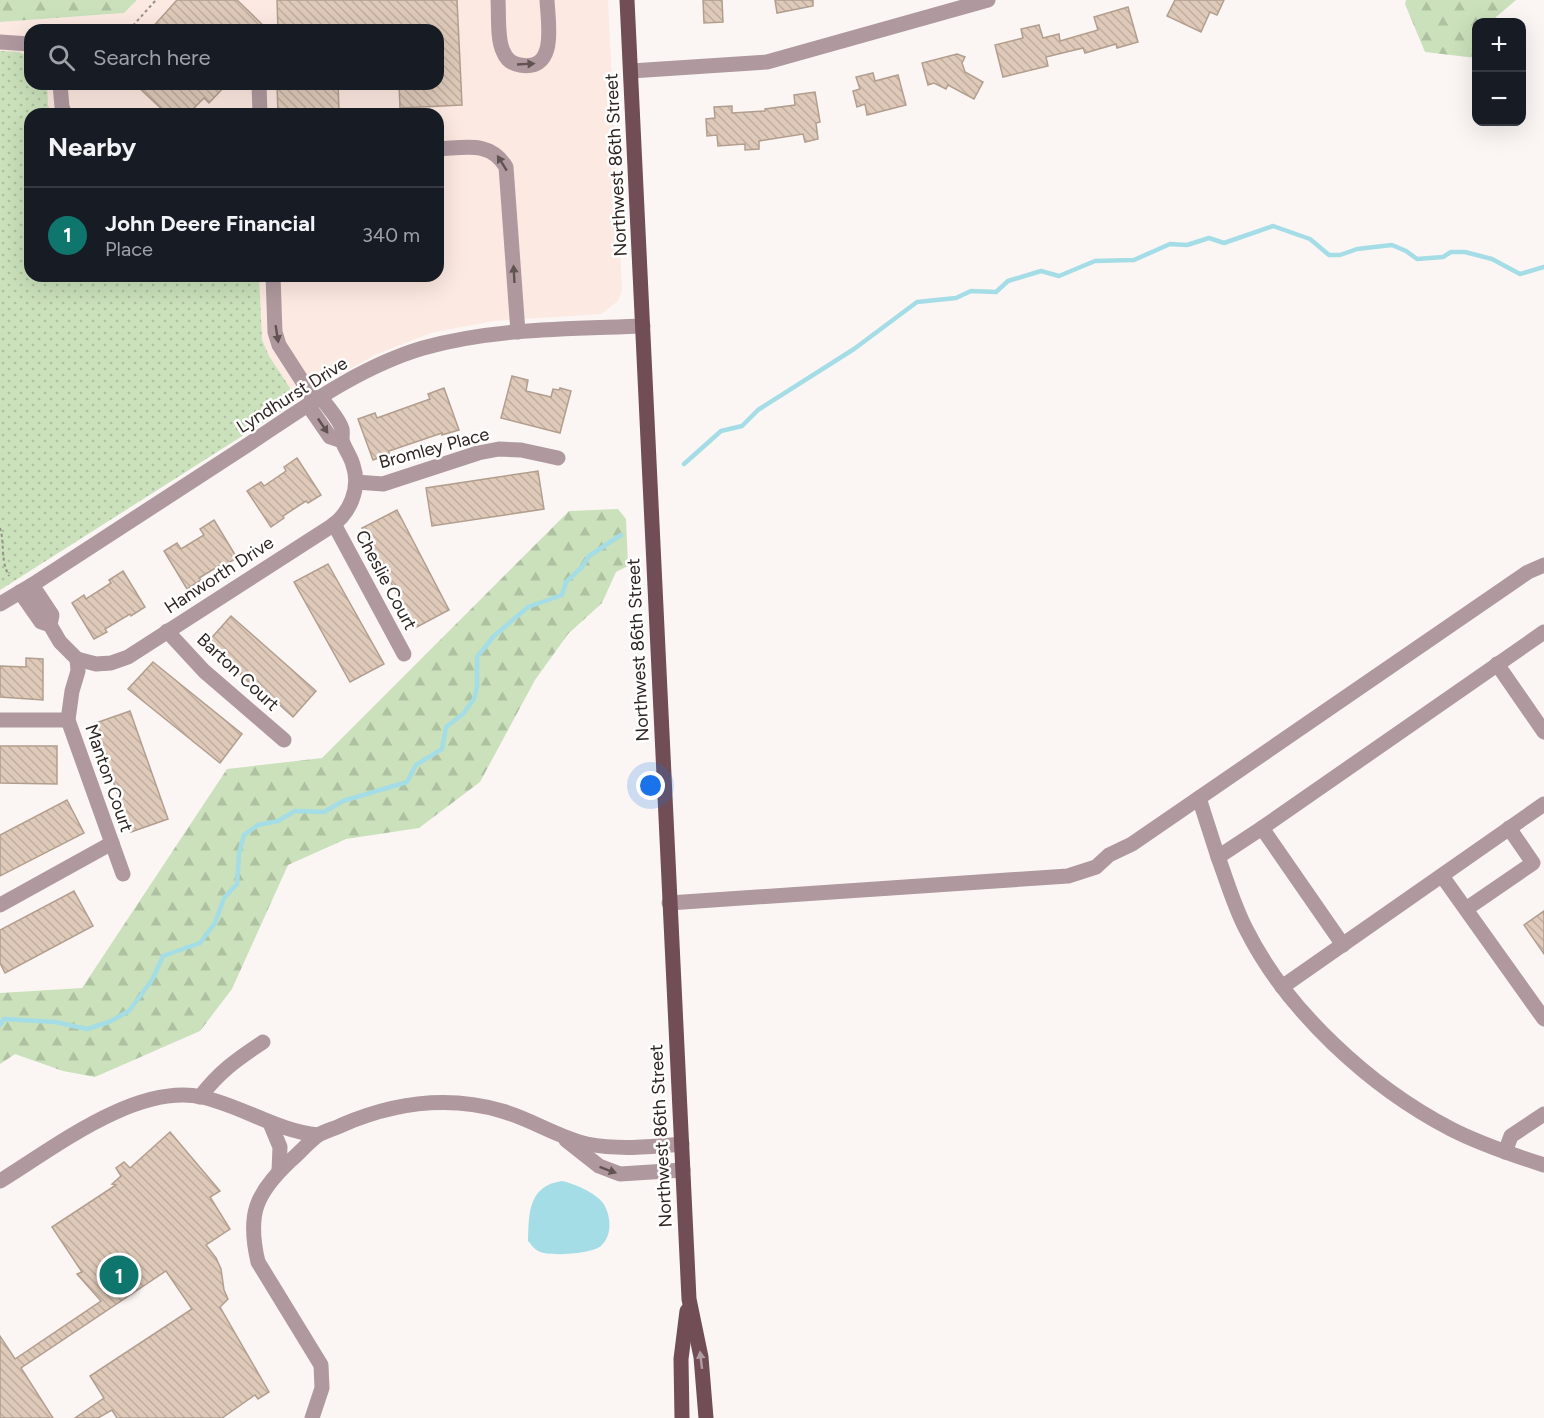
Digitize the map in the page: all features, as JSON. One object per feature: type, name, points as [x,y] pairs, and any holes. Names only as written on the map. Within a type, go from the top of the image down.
[{"type":"main road","name":"Northwest 86th Street","points":[[627,0],[689,1299],[701,1358],[706,1418]]},
{"type":"main road","name":"Northwest 86th Street","points":[[682,1418],[681,1359],[689,1299]]},
{"type":"street","points":[[498,0],[501,47],[508,60],[522,66],[537,63],[547,52],[549,45],[547,0]]},
{"type":"street","points":[[631,71],[767,62],[988,0]]},
{"type":"street","points":[[0,42],[24,44]]},
{"type":"street","points":[[61,90],[62,108]]},
{"type":"street","points":[[259,90],[260,108]]},
{"type":"street","points":[[444,149],[480,147],[490,150],[501,158],[506,167],[518,332]]},
{"type":"street","points":[[273,282],[275,332],[279,345],[315,401],[330,437],[342,441],[350,453],[355,468],[356,482]]},
{"type":"street","name":"Lyndhurst Drive","points":[[0,604],[315,401],[358,376],[420,349],[454,340],[518,332],[643,326]]},
{"type":"street","name":"Bromley Place","points":[[356,482],[383,484],[478,453],[499,449],[521,450],[558,458]]},
{"type":"street","name":"Hanworth Drive","points":[[77,659],[96,664],[123,660],[334,524],[351,502],[356,482]]},
{"type":"street","name":"Cheslie Court","points":[[334,524],[404,654]]},
{"type":"street","points":[[669,903],[1068,876],[1096,867],[1109,855],[1132,844],[1528,572],[1544,565]]},
{"type":"street","points":[[26,589],[41,622],[50,626],[60,642],[77,659]]},
{"type":"street","name":"Barton Court","points":[[167,631],[204,671],[284,740]]},
{"type":"street","points":[[1218,857],[1544,632]]},
{"type":"street","name":"Manton Court","points":[[77,659],[78,671],[72,691],[68,720],[123,874]]},
{"type":"street","points":[[1497,664],[1544,732]]},
{"type":"street","points":[[0,720],[68,720]]},
{"type":"street","points":[[1199,798],[1245,928],[1282,987],[1320,1029],[1358,1066],[1398,1097],[1451,1130],[1504,1152],[1544,1165]]},
{"type":"street","points":[[1282,987],[1544,804]]},
{"type":"street","points":[[1262,828],[1343,945]]},
{"type":"street","points":[[1466,909],[1533,862],[1509,828]]},
{"type":"street","points":[[0,905],[112,843]]},
{"type":"street","points":[[1442,876],[1544,1019]]},
{"type":"street","points":[[200,1097],[214,1078],[231,1063],[263,1042]]},
{"type":"street","points":[[0,1181],[120,1109],[169,1096],[200,1097],[228,1105],[287,1130],[318,1135]]},
{"type":"street","points":[[312,1418],[322,1388],[321,1365],[258,1262],[254,1245],[253,1222],[256,1205],[266,1185],[318,1135],[387,1108],[425,1103],[466,1104],[501,1110],[524,1118],[561,1136],[599,1166],[620,1174],[683,1170]]},
{"type":"street","points":[[1504,1152],[1511,1136],[1544,1114]]},
{"type":"street","points":[[270,1123],[280,1147],[279,1171]]},
{"type":"street","points":[[561,1136],[611,1148],[682,1144]]},
{"type":"path","points":[[134,24],[156,0]]},
{"type":"path","points":[[0,528],[3,536],[3,559],[9,576]]},
{"type":"shaded area","points":[[137,0],[608,0],[622,290],[618,301],[601,314],[494,321],[431,333],[377,354],[330,380],[0,590],[0,22],[124,13]]},
{"type":"green space","points":[[0,0],[137,0],[124,13],[0,22]]},
{"type":"green space","points":[[1406,0],[1516,0],[1496,18],[1472,18],[1472,58],[1425,52],[1405,4]]},
{"type":"green space","points":[[0,51],[24,54],[24,90],[47,90],[49,108],[24,108],[24,282],[259,282],[262,340],[269,356],[290,388],[288,400],[291,405],[0,590]]},
{"type":"green space","points":[[618,509],[626,519],[628,566],[616,572],[602,603],[568,634],[535,680],[480,782],[419,828],[346,839],[288,865],[232,989],[200,1031],[95,1077],[63,1071],[15,1054],[0,1064],[0,993],[82,988],[227,769],[322,758],[569,511]]},
{"type":"water","points":[[562,1181],[584,1189],[595,1196],[603,1203],[608,1213],[610,1225],[608,1236],[596,1249],[580,1253],[551,1254],[538,1251],[528,1241],[530,1211],[533,1202],[542,1189]]},
{"type":"building","points":[[177,0],[237,0],[262,24],[155,24]]},
{"type":"building","points":[[277,0],[457,0],[462,105],[400,108],[399,90],[444,90],[444,24],[278,24]]},
{"type":"building","points":[[703,0],[722,0],[723,22],[704,23]]},
{"type":"building","points":[[775,0],[813,0],[813,6],[777,13]]},
{"type":"building","points":[[1175,0],[1224,0],[1217,15],[1210,12],[1201,32],[1167,16]]},
{"type":"building","points":[[1128,7],[1138,42],[1117,48],[1116,44],[1085,53],[1083,48],[1046,57],[1048,66],[1003,77],[995,45],[1023,38],[1021,29],[1039,25],[1043,38],[1059,34],[1060,41],[1098,30],[1094,17]]},
{"type":"building","points":[[957,54],[965,57],[962,63],[965,72],[983,82],[974,99],[948,85],[946,89],[934,83],[928,85],[922,63]]},
{"type":"building","points":[[873,73],[875,81],[898,75],[906,105],[867,115],[865,104],[857,107],[853,91],[860,89],[856,77]]},
{"type":"building","points":[[141,90],[221,90],[209,103],[204,98],[194,108],[161,108]]},
{"type":"building","points":[[277,90],[338,90],[339,108],[278,108]]},
{"type":"building","points":[[815,92],[820,122],[816,123],[818,139],[805,142],[803,134],[759,141],[759,149],[745,150],[745,144],[718,146],[717,135],[707,136],[706,119],[715,118],[714,107],[732,106],[732,113],[765,111],[765,109],[795,105],[794,95]]},
{"type":"building","points":[[512,376],[528,380],[526,391],[551,397],[553,389],[571,391],[560,433],[501,418]]},
{"type":"building","points":[[444,388],[459,430],[442,435],[442,433],[389,451],[389,454],[373,460],[358,419],[375,413],[377,418],[430,399],[428,394]]},
{"type":"building","points":[[297,458],[321,495],[308,503],[306,501],[271,527],[247,491],[261,482],[264,486],[286,471],[284,467]]},
{"type":"building","points":[[538,471],[544,509],[432,526],[426,488]]},
{"type":"building","points":[[397,510],[449,610],[415,628],[362,528]]},
{"type":"building","points":[[214,520],[237,558],[199,578],[201,580],[187,589],[164,551],[177,543],[181,549],[204,535],[200,529]]},
{"type":"building","points":[[328,564],[384,664],[350,682],[294,582]]},
{"type":"building","points":[[123,571],[145,607],[105,629],[107,632],[94,639],[72,603],[84,595],[86,599],[111,583],[109,580]]},
{"type":"building","points":[[231,616],[316,691],[293,717],[262,689],[260,692],[206,644]]},
{"type":"building","points":[[26,658],[43,659],[43,700],[0,697],[0,666],[26,667]]},
{"type":"building","points":[[153,662],[242,734],[220,763],[128,689]]},
{"type":"building","points":[[130,711],[168,819],[131,832],[93,724]]},
{"type":"building","points":[[0,746],[57,746],[57,784],[0,783]]},
{"type":"building","points":[[67,800],[84,833],[0,876],[0,835]]},
{"type":"building","points":[[74,891],[93,926],[5,973],[0,963],[0,930]]},
{"type":"building","points":[[1544,911],[1544,954],[1524,925]]},
{"type":"building","points":[[170,1132],[220,1191],[210,1197],[230,1229],[206,1245],[221,1269],[224,1290],[228,1299],[220,1307],[269,1392],[258,1399],[255,1395],[222,1418],[117,1418],[112,1410],[98,1418],[75,1418],[104,1398],[90,1376],[192,1309],[166,1271],[21,1368],[53,1418],[0,1418],[0,1336],[15,1359],[101,1301],[77,1274],[82,1272],[52,1227],[116,1185],[112,1184],[121,1176],[116,1168],[124,1162],[130,1168]]},
{"type":"waterway","points":[[684,464],[721,431],[742,426],[758,410],[854,349],[917,302],[956,298],[971,291],[996,292],[1008,281],[1041,271],[1059,276],[1095,261],[1134,260],[1170,244],[1187,245],[1209,238],[1224,243],[1273,226],[1310,239],[1329,255],[1392,245],[1417,259],[1443,257],[1451,252],[1465,252],[1492,259],[1520,274],[1544,267]]},
{"type":"waterway","points":[[0,1025],[4,1019],[55,1022],[87,1029],[109,1022],[129,1011],[152,980],[163,956],[200,943],[215,923],[224,898],[237,884],[239,853],[244,835],[258,825],[278,821],[295,811],[324,812],[343,801],[407,782],[416,765],[442,749],[446,727],[463,714],[474,699],[477,687],[477,657],[494,636],[528,607],[562,595],[566,582],[582,567],[589,556],[621,535]]},
{"type":"place","name":"John Deere Financial","points":[[119,1275]]}]
